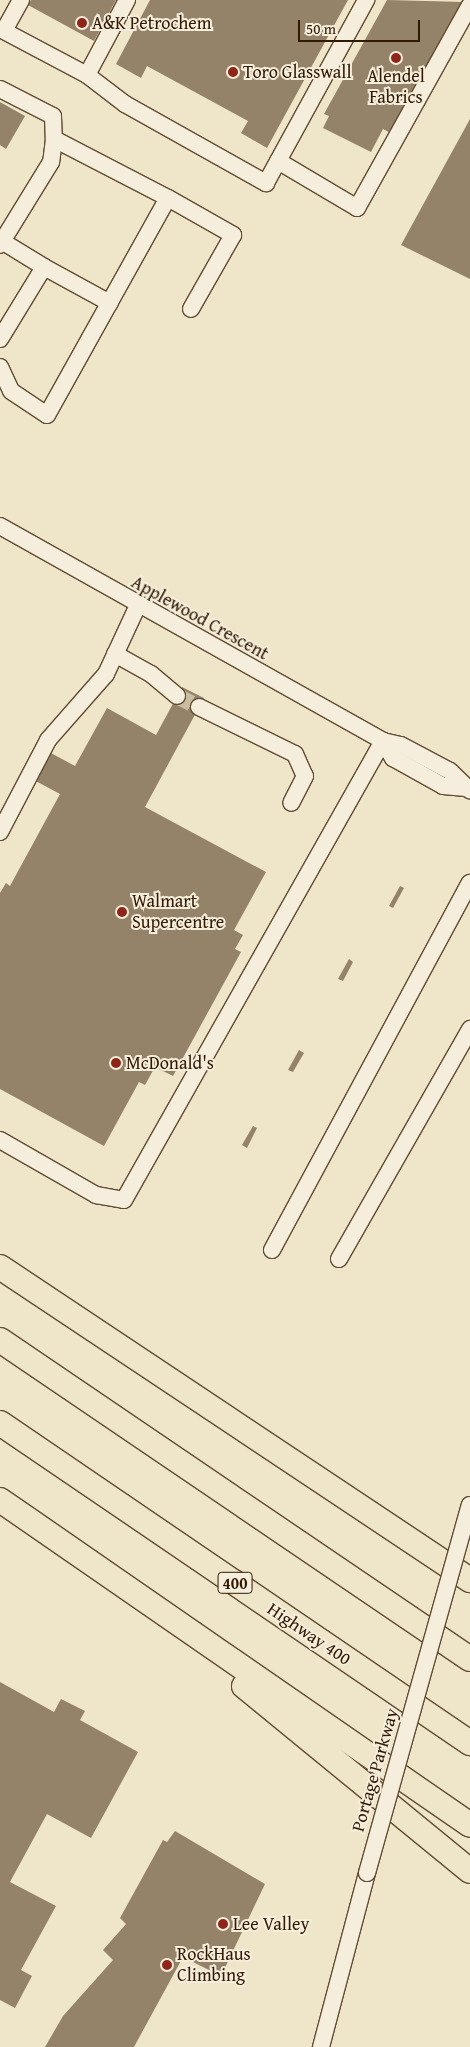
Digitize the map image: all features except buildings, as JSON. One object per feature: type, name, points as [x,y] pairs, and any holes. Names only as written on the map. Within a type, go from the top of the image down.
[{"type":"highway","points":[[0,1267],[358,1502],[470,1580]]},
{"type":"highway","points":[[0,1340],[470,1659]]},
{"type":"highway","name":"Highway 400","points":[[0,1423],[470,1743]]},
{"type":"highway","points":[[0,1500],[130,1594],[470,1825]]},
{"type":"highway","points":[[358,1502],[470,1561]]},
{"type":"highway","points":[[130,1594],[470,1871]]},
{"type":"street","points":[[21,0],[4,31],[87,75],[124,104],[266,183],[366,0]]},
{"type":"street","points":[[87,75],[127,0]]},
{"type":"street","points":[[278,161],[356,208],[470,5]]},
{"type":"street","points":[[0,89],[53,116],[54,139],[50,162],[1,242],[110,303]]},
{"type":"street","points":[[54,139],[168,198],[233,235],[191,310]]},
{"type":"street","points":[[0,367],[11,391],[48,415],[168,198]]},
{"type":"street","points":[[0,339],[44,267]]},
{"type":"street","name":"Applewood Crescent","points":[[0,526],[138,606],[383,741],[401,745],[450,771],[468,789]]},
{"type":"street","points":[[0,832],[48,740],[106,674],[138,606]]},
{"type":"street","points":[[115,654],[151,674],[177,696]]},
{"type":"street","points":[[199,707],[295,754],[305,776],[291,803]]},
{"type":"street","points":[[0,1140],[96,1196],[124,1200],[383,741]]},
{"type":"street","points":[[272,1250],[470,884]]},
{"type":"street","points":[[339,1259],[470,1029]]},
{"type":"street","name":"Portage Parkway","points":[[320,2047],[470,1505]]},
{"type":"tunnel","points":[[177,696],[199,707]]},
{"type":"place","name":"A&K Petrochem","points":[[82,23]]},
{"type":"place","name":"Alendel Fabrics","points":[[396,58]]},
{"type":"place","name":"Toro Glasswall","points":[[233,72]]},
{"type":"place","name":"Walmart Supercentre","points":[[122,912]]},
{"type":"place","name":"McDonald's","points":[[116,1063]]},
{"type":"place","name":"Lee Valley","points":[[223,1924]]},
{"type":"place","name":"RockHaus Climbing","points":[[167,1965]]}]
